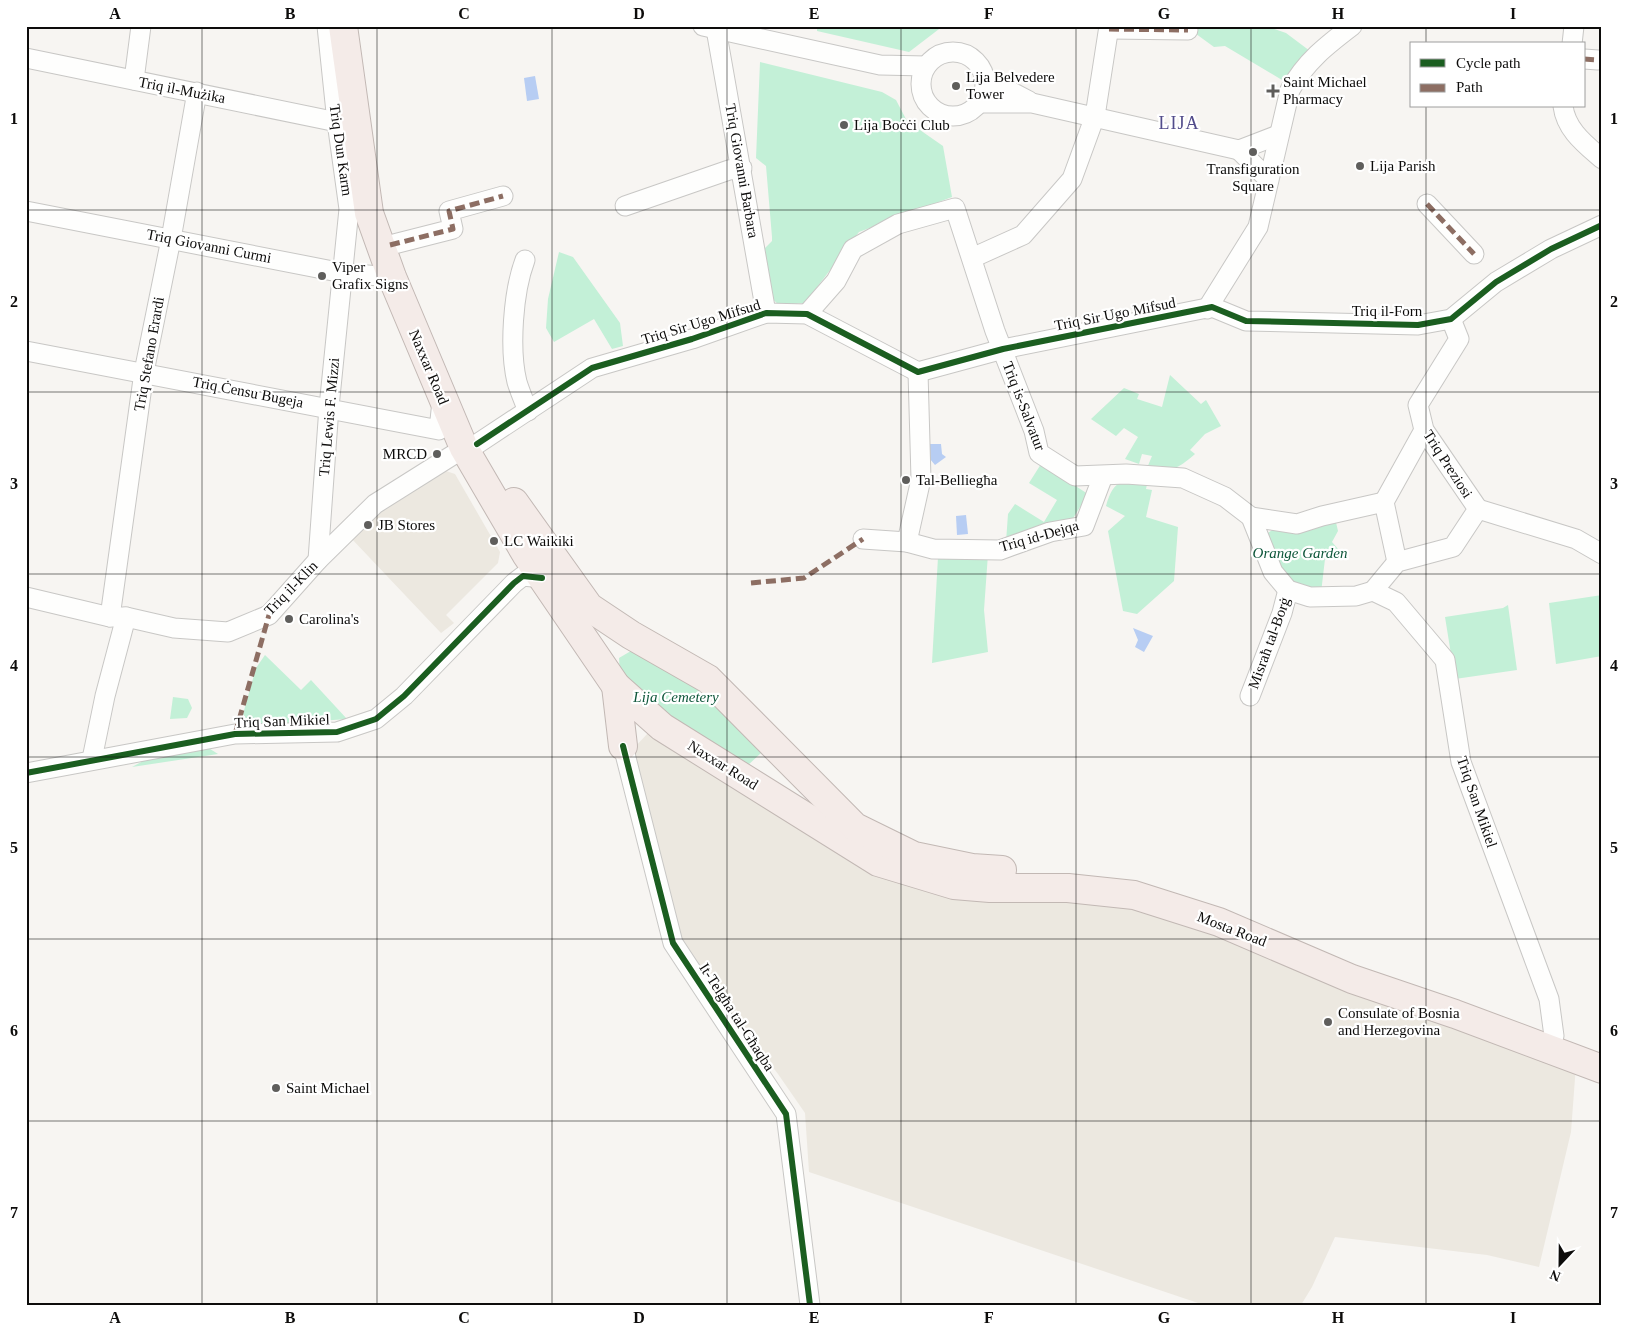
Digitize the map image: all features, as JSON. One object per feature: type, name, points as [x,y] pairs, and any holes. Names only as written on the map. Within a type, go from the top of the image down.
[{"type":"highway","name":"Naxxar Road","points":[[343,29],[374,150],[390,245],[466,448],[520,511],[589,607],[631,635],[708,679],[774,747],[852,836]]},
{"type":"highway","name":"Naxxar Road","points":[[343,29],[369,213],[392,277],[442,399],[525,571],[612,679],[662,728],[754,785],[852,836]]},
{"type":"highway","points":[[623,746],[612,679],[605,652],[619,634],[631,635]]},
{"type":"highway","points":[[623,746],[633,732],[662,728]]},
{"type":"highway","points":[[754,785],[764,782],[774,774],[778,766],[774,747]]},
{"type":"highway","name":"Mosta Road","points":[[852,836],[914,856],[972,868],[1139,879],[1234,913],[1602,1054]]},
{"type":"highway","name":"Mosta Road","points":[[852,836],[878,862],[954,885],[1068,888],[1134,895],[1219,922],[1352,979],[1455,1014],[1602,1070]]},
{"type":"street","points":[[134,80],[141,26]]},
{"type":"street","points":[[1206,309],[1258,227],[1290,90],[1300,71],[1324,47],[1352,26]]},
{"type":"street","points":[[1572,42],[1574,26]]},
{"type":"street","points":[[709,27],[880,65],[926,66]]},
{"type":"street","name":"Triq Giovanni Barbara","points":[[709,27],[742,168],[766,313]]},
{"type":"street","points":[[972,258],[1023,236],[1072,179],[1096,116],[1109,28],[1188,30]]},
{"type":"street","name":"Triq Dun Karm","points":[[343,29],[337,122],[349,209],[344,273]]},
{"type":"street","points":[[944,53],[963,53],[975,60],[982,68],[986,78],[986,89],[980,102],[968,113],[948,116],[930,106],[921,88],[921,77],[926,66],[934,58],[944,53]]},
{"type":"street","name":"Triq il-Mużika","points":[[26,58],[337,122]]},
{"type":"street","points":[[880,65],[921,88]]},
{"type":"street","points":[[986,78],[1032,103]]},
{"type":"street","name":"Triq Stefano Erardi","points":[[92,759],[118,617],[144,372],[172,239],[197,92]]},
{"type":"street","points":[[980,102],[1032,103],[1240,150],[1268,180]]},
{"type":"street","points":[[1563,108],[1564,117],[1577,137],[1602,159]]},
{"type":"street","points":[[1240,150],[1278,135]]},
{"type":"street","points":[[625,206],[729,170],[742,168]]},
{"type":"street","points":[[390,245],[453,229],[449,211],[503,196]]},
{"type":"street","points":[[1426,204],[1474,254]]},
{"type":"street","name":"Triq is-Salvatur","points":[[807,314],[836,281],[853,249],[898,224],[955,208],[1003,349],[1034,431],[1039,453],[1075,476],[1104,476]]},
{"type":"street","name":"Triq Giovanni Curmi","points":[[26,211],[344,273],[392,277]]},
{"type":"street","name":"Triq il-Forn","points":[[1206,309],[1212,307],[1246,321],[1418,325],[1451,319],[1496,282],[1551,249],[1602,225]]},
{"type":"street","points":[[525,260],[520,273],[513,335],[517,381],[528,411]]},
{"type":"street","name":"Triq Lewis F. Mizzi","points":[[318,560],[329,407],[344,273]]},
{"type":"street","name":"Triq Sir Ugo Mifsud","points":[[466,448],[528,411],[592,368],[692,338],[766,313],[807,314],[918,372],[1003,349],[1206,309]]},
{"type":"street","name":"Triq Preziosi","points":[[1397,562],[1452,547],[1478,509],[1424,430],[1418,405],[1459,339],[1451,319]]},
{"type":"street","name":"Triq Ċensu Bugeja","points":[[26,351],[329,407],[438,430]]},
{"type":"street","points":[[907,542],[921,479],[918,372]]},
{"type":"street","points":[[438,430],[442,399]]},
{"type":"street","name":"Naxxar Road","points":[[438,430],[466,448]]},
{"type":"street","points":[[1251,517],[1273,572],[1288,590],[1310,597],[1356,596],[1373,591],[1397,562],[1384,502],[1424,430]]},
{"type":"street","name":"Triq il-Klin","points":[[26,597],[174,628],[228,632],[269,615],[318,560],[375,504],[466,448]]},
{"type":"street","points":[[1104,476],[1126,474],[1184,478],[1225,497],[1251,517],[1297,524],[1384,502]]},
{"type":"street","name":"Triq id-Dejqa","points":[[863,538],[907,542],[933,549],[1000,550],[1050,532],[1084,526],[1104,476]]},
{"type":"street","points":[[1478,509],[1576,539],[1602,554]]},
{"type":"street","name":"Triq San Mikiel","points":[[26,773],[92,759],[235,734],[337,732],[376,720],[404,696],[525,571]]},
{"type":"street","name":"Misraħ tal-Borġ","points":[[1250,696],[1282,613],[1288,590]]},
{"type":"street","name":"Triq San Mikiel","points":[[1373,591],[1396,602],[1444,660],[1461,762],[1549,999],[1554,1036]]},
{"type":"street","name":"It-Telgħa tal-Għaqba","points":[[623,746],[673,943],[786,1114],[810,1305]]},
{"type":"shaded area","points":[[443,470],[455,474],[500,552],[498,563],[446,615],[454,623],[441,633],[351,538],[383,510]]},
{"type":"shaded area","points":[[648,733],[911,876],[1096,892],[1576,1065],[1571,1132],[1539,1267],[1487,1255],[1335,1237],[1312,1287],[1301,1305],[1204,1305],[809,1172],[805,1113],[778,1074],[680,945],[634,748]]},
{"type":"green space","points":[[817,26],[943,26],[909,52],[817,31]]},
{"type":"green space","points":[[1193,26],[1266,26],[1286,33],[1310,51],[1282,80],[1225,46],[1214,47],[1192,31]]},
{"type":"green space","points":[[760,62],[882,92],[896,100],[907,121],[943,146],[952,197],[859,232],[805,303],[779,305],[768,295],[765,248],[772,241],[772,237],[766,166],[756,158]]},
{"type":"green space","points":[[559,252],[573,257],[620,323],[623,346],[612,349],[594,319],[554,342],[546,328],[548,299]]},
{"type":"green space","points":[[1170,375],[1201,404],[1206,400],[1221,426],[1205,434],[1190,450],[1195,454],[1177,467],[1168,469],[1147,468],[1152,456],[1142,454],[1139,464],[1125,459],[1138,437],[1124,428],[1116,436],[1091,419],[1124,388],[1139,394],[1137,399],[1162,407]]},
{"type":"green space","points":[[1041,464],[1088,494],[1061,538],[1006,542],[1008,514],[1015,504],[1044,522],[1057,500],[1029,483]]},
{"type":"green space","points":[[1148,480],[1146,489],[1152,490],[1146,517],[1178,527],[1174,581],[1137,614],[1123,611],[1108,531],[1125,516],[1106,506],[1112,490],[1120,483]]},
{"type":"green space","name":"Orange Garden","points":[[1335,518],[1338,531],[1332,542],[1339,550],[1333,560],[1325,559],[1321,593],[1298,586],[1274,562],[1263,536],[1277,527]]},
{"type":"green space","points":[[988,554],[984,610],[988,652],[932,663],[938,557]]},
{"type":"green space","points":[[1602,595],[1602,656],[1556,664],[1549,603]]},
{"type":"green space","points":[[1508,605],[1517,670],[1455,679],[1445,617],[1503,608]]},
{"type":"green space","name":"Lija Cemetery","points":[[636,648],[691,682],[761,753],[747,766],[686,732],[620,676],[619,658]]},
{"type":"green space","points":[[265,655],[301,690],[311,680],[347,719],[250,726],[243,714],[256,668]]},
{"type":"green space","points":[[173,697],[188,699],[192,708],[187,718],[170,719]]},
{"type":"green space","points":[[207,747],[218,754],[132,767],[145,760]]},
{"type":"water","points":[[535,76],[539,99],[527,101],[524,78]]},
{"type":"water","points":[[929,444],[941,444],[942,454],[946,457],[935,465],[930,459]]},
{"type":"water","points":[[966,515],[968,534],[957,535],[956,516]]},
{"type":"water","points":[[1133,628],[1153,636],[1144,652],[1135,647],[1138,640]]},
{"type":"marked path","points":[[1109,29],[1188,30]]},
{"type":"marked path","points":[[1586,59],[1598,60]]},
{"type":"marked path","points":[[390,245],[453,229],[449,211],[503,196]]},
{"type":"marked path","points":[[1427,204],[1474,254]]},
{"type":"marked path","points":[[751,583],[804,578],[863,539]]},
{"type":"marked path","points":[[235,734],[269,615]]},
{"type":"cycle path","points":[[477,444],[592,368],[692,339],[766,313],[807,314],[918,372],[1003,349],[1212,307],[1246,321],[1418,325],[1451,319],[1496,282],[1551,249],[1602,225]]},
{"type":"cycle path","points":[[26,773],[235,734],[337,732],[376,719],[404,696],[514,583],[523,576],[542,578]]},
{"type":"cycle path","points":[[623,746],[673,943],[786,1114],[810,1305]]},
{"type":"place","name":"Lija Belvedere Tower","points":[[956,86]]},
{"type":"place","name":"Saint Michael Pharmacy","points":[[1273,91]]},
{"type":"place","name":"Lija Boċċi Club","points":[[844,125]]},
{"type":"place","name":"Transfiguration Square","points":[[1253,152]]},
{"type":"place","name":"Lija Parish","points":[[1360,166]]},
{"type":"place","name":"Viper Grafix Signs","points":[[322,276]]},
{"type":"place","name":"MRCD","points":[[437,454]]},
{"type":"place","name":"Tal-Belliegħa","points":[[906,480]]},
{"type":"place","name":"JB Stores","points":[[368,525]]},
{"type":"place","name":"LC Waikiki","points":[[494,541]]},
{"type":"place","name":"Carolina's","points":[[289,619]]},
{"type":"place","name":"Consulate of Bosnia and Herzegovina","points":[[1328,1022]]},
{"type":"place","name":"Saint Michael","points":[[276,1088]]},
{"type":"district","name":"LIJA","points":[[1179,123]]}]
